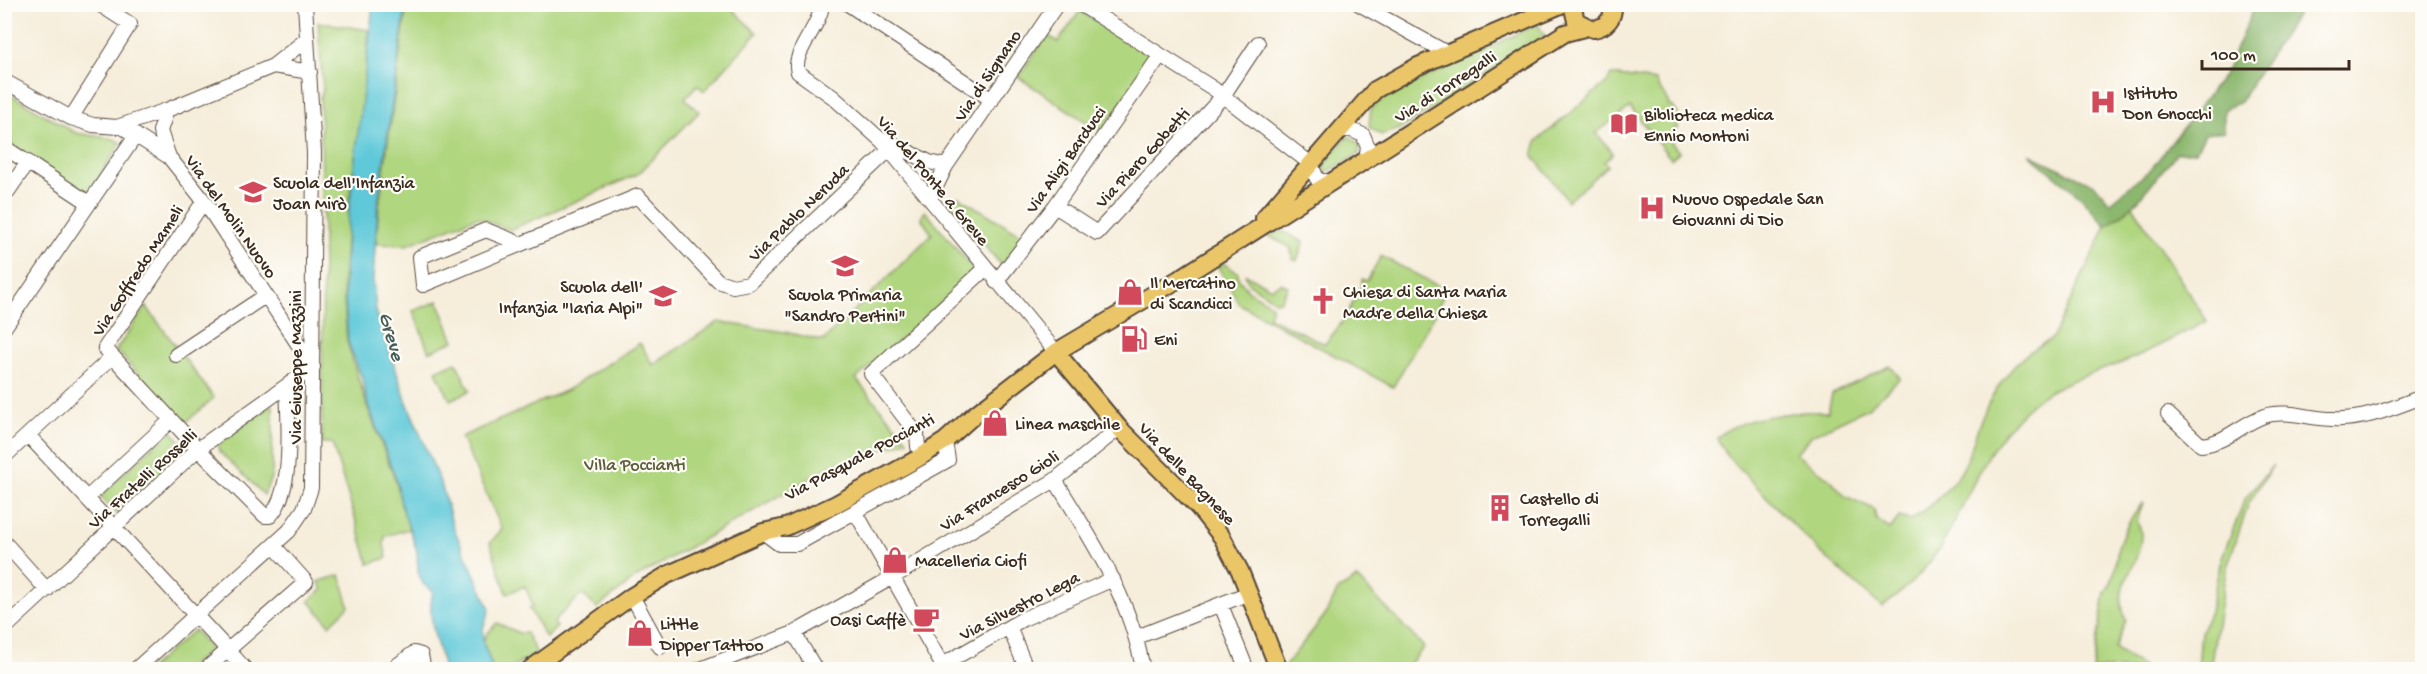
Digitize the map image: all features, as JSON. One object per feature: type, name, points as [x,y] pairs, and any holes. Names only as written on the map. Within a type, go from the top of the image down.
[{"type":"main road","name":"Via di Torregalli","points":[[1251,233],[1375,90],[1418,66],[1563,4]]},
{"type":"main road","points":[[1572,4],[1573,17],[1584,28]]},
{"type":"main road","name":"Via di Torregalli","points":[[1056,352],[1251,233],[1565,33],[1584,28],[1601,27],[1615,8]]},
{"type":"main road","name":"Via Pasquale Poccianti","points":[[529,669],[632,596],[686,565],[836,504],[895,473],[945,441],[974,414],[1056,352]]},
{"type":"main road","name":"Via delle Bagnese","points":[[1056,352],[1119,428],[1210,521],[1231,552],[1279,669]]},
{"type":"main road","name":"Via Pasquale Poccianti","points":[[895,473],[918,447],[974,414]]},
{"type":"street","points":[[71,118],[130,24],[99,4]]},
{"type":"street","name":"Via Giuseppe Mazzini","points":[[135,669],[274,546],[300,517],[311,488],[314,153],[305,4]]},
{"type":"street","name":"Via del Ponte a Greve","points":[[822,4],[821,15],[800,55],[798,72],[833,97],[890,150],[985,269],[1056,352]]},
{"type":"street","points":[[848,4],[992,100]]},
{"type":"street","name":"Via di Signano","points":[[946,166],[1057,4]]},
{"type":"street","points":[[1080,4],[1223,96],[1311,164],[1317,179],[1330,182]]},
{"type":"street","points":[[1359,4],[1447,53]]},
{"type":"street","points":[[4,81],[71,118],[99,126],[122,126],[273,66],[307,39]]},
{"type":"street","points":[[1223,96],[1258,43]]},
{"type":"street","name":"Via Aligi Barducci","points":[[996,282],[1054,206],[1160,56]]},
{"type":"street","points":[[273,66],[310,72]]},
{"type":"street","name":"Via Piero Gobetti","points":[[1054,206],[1097,232],[1223,96]]},
{"type":"street","name":"Via del Molin Nuovo","points":[[167,110],[160,131],[170,157],[204,201],[313,367]]},
{"type":"street","name":"Via del Molin Nuovo","points":[[122,126],[170,157]]},
{"type":"street","points":[[1340,131],[1349,129],[1363,135],[1368,147],[1366,160]]},
{"type":"street","points":[[4,328],[136,135]]},
{"type":"street","points":[[877,136],[929,162],[946,166]]},
{"type":"street","points":[[4,147],[89,204]]},
{"type":"street","name":"Via Pablo Neruda","points":[[521,244],[486,230],[420,257],[423,285],[638,196],[718,281],[733,286],[750,283],[890,150]]},
{"type":"street","points":[[4,197],[28,162]]},
{"type":"street","points":[[919,186],[946,166]]},
{"type":"street","points":[[930,199],[946,166]]},
{"type":"street","name":"Via Goffredo Mameli","points":[[112,357],[105,348],[204,201]]},
{"type":"street","points":[[918,447],[916,434],[871,374],[985,269]]},
{"type":"street","name":"Via del Molin Nuovo","points":[[176,355],[265,296]]},
{"type":"street","points":[[4,457],[112,357],[264,516],[270,516],[279,503],[286,478],[287,386]]},
{"type":"street","name":"Via Fratelli Rosselli","points":[[4,628],[198,449],[313,367]]},
{"type":"street","points":[[2168,414],[2202,445],[2208,445],[2215,444],[2265,416],[2301,415],[2334,420],[2366,416],[2422,397]]},
{"type":"street","points":[[87,498],[171,420]]},
{"type":"street","name":"Via Francesco Gioli","points":[[704,668],[794,633],[893,578],[1054,480],[1119,428]]},
{"type":"street","points":[[28,435],[246,669]]},
{"type":"street","points":[[763,532],[774,542],[793,545],[856,513],[895,473]]},
{"type":"street","points":[[1054,480],[1113,579],[1137,638],[1143,669]]},
{"type":"street","points":[[856,513],[944,667]]},
{"type":"street","points":[[4,542],[47,590]]},
{"type":"street","points":[[205,669],[306,582],[274,546]]},
{"type":"street","name":"Via Silvestro Lega","points":[[944,667],[1009,627],[1113,579]]},
{"type":"street","points":[[1137,638],[1249,593]]},
{"type":"street","points":[[632,596],[660,647]]},
{"type":"street","points":[[1221,605],[1246,669]]},
{"type":"street","points":[[1009,627],[1027,669]]},
{"type":"street","points":[[794,633],[816,669]]},
{"type":"street","points":[[391,669],[414,653],[420,655],[424,669]]},
{"type":"green space","points":[[407,5],[728,5],[757,33],[704,91],[697,85],[685,98],[699,112],[638,174],[510,230],[477,217],[407,245],[376,244]]},
{"type":"green space","points":[[2255,5],[2303,5],[2240,102],[2224,110],[2224,131],[2205,134],[2196,151],[2177,153],[2133,206],[2106,226],[2082,198],[2029,154],[2095,185],[2110,203],[2151,169],[2225,73]]},
{"type":"green space","points":[[1080,11],[1154,56],[1101,132],[1018,77],[1047,35],[1058,42]]},
{"type":"green space","points":[[318,22],[369,30],[362,109],[349,199],[343,285],[347,342],[367,406],[396,482],[409,529],[385,536],[384,545],[387,558],[369,564],[332,443],[322,443],[323,220],[320,97],[323,90]]},
{"type":"green space","points":[[1538,24],[1545,37],[1400,129],[1381,135],[1369,127],[1371,108],[1392,93]]},
{"type":"green space","points":[[1611,75],[1656,81],[1669,106],[1673,107],[1678,114],[1677,129],[1674,129],[1673,134],[1679,135],[1671,142],[1679,152],[1671,159],[1630,107],[1596,133],[1613,153],[1604,162],[1608,165],[1568,201],[1533,156],[1537,141],[1607,82]]},
{"type":"green space","points":[[4,91],[76,133],[114,139],[121,143],[87,196],[5,140]]},
{"type":"green space","points":[[1351,137],[1360,145],[1359,154],[1325,173],[1323,165],[1345,139]]},
{"type":"green space","points":[[951,197],[959,197],[1024,236],[1002,266],[951,205],[949,200]]},
{"type":"green space","points":[[2133,206],[2207,321],[2121,363],[2060,386],[2048,392],[2022,412],[1988,456],[1948,534],[1927,566],[1898,595],[1882,607],[1819,551],[1728,457],[1717,438],[1726,431],[1769,416],[1828,412],[1832,394],[1890,366],[1900,378],[1868,408],[1812,435],[1796,454],[1832,481],[1845,496],[1874,509],[1876,519],[1890,529],[1899,517],[1911,520],[1938,498],[1961,472],[1986,408],[2000,384],[2018,362],[2052,339],[2106,226]]},
{"type":"green space","name":"Villa Poccianti","points":[[925,211],[976,272],[856,379],[908,441],[834,465],[637,577],[597,608],[582,594],[557,618],[554,623],[557,627],[546,638],[529,608],[533,606],[525,586],[507,594],[490,543],[502,529],[461,437],[567,390],[640,343],[653,365],[718,322],[785,332],[823,341],[932,234],[921,218]]},
{"type":"green space","points":[[1280,230],[1304,242],[1297,260],[1293,259],[1290,247],[1268,236]]},
{"type":"green space","points":[[1381,256],[1446,290],[1393,387],[1239,304],[1217,265],[1223,263],[1238,273],[1239,280],[1249,291],[1272,305],[1269,317],[1325,344],[1344,320],[1361,287],[1362,279],[1367,281]]},
{"type":"green space","points":[[1245,274],[1271,288],[1281,283],[1288,286],[1280,301],[1275,301],[1248,283]]},
{"type":"green space","points":[[438,301],[454,341],[429,352],[413,311]]},
{"type":"green space","points":[[146,306],[214,398],[184,424],[116,350]]},
{"type":"green space","points":[[456,362],[470,391],[450,400],[436,371]]},
{"type":"green space","points":[[271,405],[273,406],[272,475],[264,495],[219,451],[218,444]]},
{"type":"green space","points":[[170,430],[187,448],[116,513],[100,496]]},
{"type":"green space","points":[[2273,465],[2249,503],[2226,570],[2210,669],[2198,669],[2201,632],[2210,611],[2221,560],[2245,499]]},
{"type":"green space","points":[[2143,502],[2137,521],[2141,538],[2139,548],[2122,592],[2126,620],[2115,648],[2144,668],[2172,669],[2093,669],[2105,592],[2113,577],[2118,548],[2128,524]]},
{"type":"green space","points":[[340,575],[349,606],[330,625],[309,601],[323,589],[318,582]]},
{"type":"green space","points":[[1357,578],[1424,647],[1406,669],[1287,670],[1285,666],[1325,615],[1338,590]]},
{"type":"green space","points":[[497,623],[519,633],[526,633],[537,654],[508,669],[493,669],[483,642]]},
{"type":"green space","points":[[194,630],[211,649],[187,669],[149,669]]},
{"type":"water","points":[[373,5],[406,5],[378,203],[373,280],[376,311],[406,400],[442,487],[453,527],[490,609],[483,628],[483,642],[493,669],[444,669],[432,621],[433,591],[423,584],[418,572],[417,551],[401,505],[397,482],[368,405],[362,378],[348,342],[344,285],[348,219]]},
{"type":"place","name":"Istituto Don Gnocchi","points":[[2103,102]]},
{"type":"place","name":"Biblioteca medica Ennio Montoni","points":[[1624,124]]},
{"type":"place","name":"Scuola dell'Infanzia Joan Mirò","points":[[253,192]]},
{"type":"place","name":"Nuovo Ospedale San Giovanni di Dio","points":[[1652,208]]},
{"type":"place","name":"Scuola Primaria \"Sandro Pertini\"","points":[[845,266]]},
{"type":"place","name":"Il Mercatino di Scandicci","points":[[1130,292]]},
{"type":"place","name":"Scuola dell' Infanzia \"Iaria Alpi\"","points":[[663,296]]},
{"type":"place","name":"Chiesa di Santa Maria Madre della Chiesa","points":[[1323,301]]},
{"type":"place","name":"Eni","points":[[1134,339]]},
{"type":"place","name":"Linea maschile","points":[[995,423]]},
{"type":"place","name":"Castello di Torregalli","points":[[1500,508]]},
{"type":"place","name":"Macelleria Ciofi","points":[[895,560]]},
{"type":"place","name":"Oasi Caffè","points":[[926,619]]},
{"type":"place","name":"Little Dipper Tattoo","points":[[640,633]]},
{"type":"water label","name":"Greve","points":[[393,336]]}]
